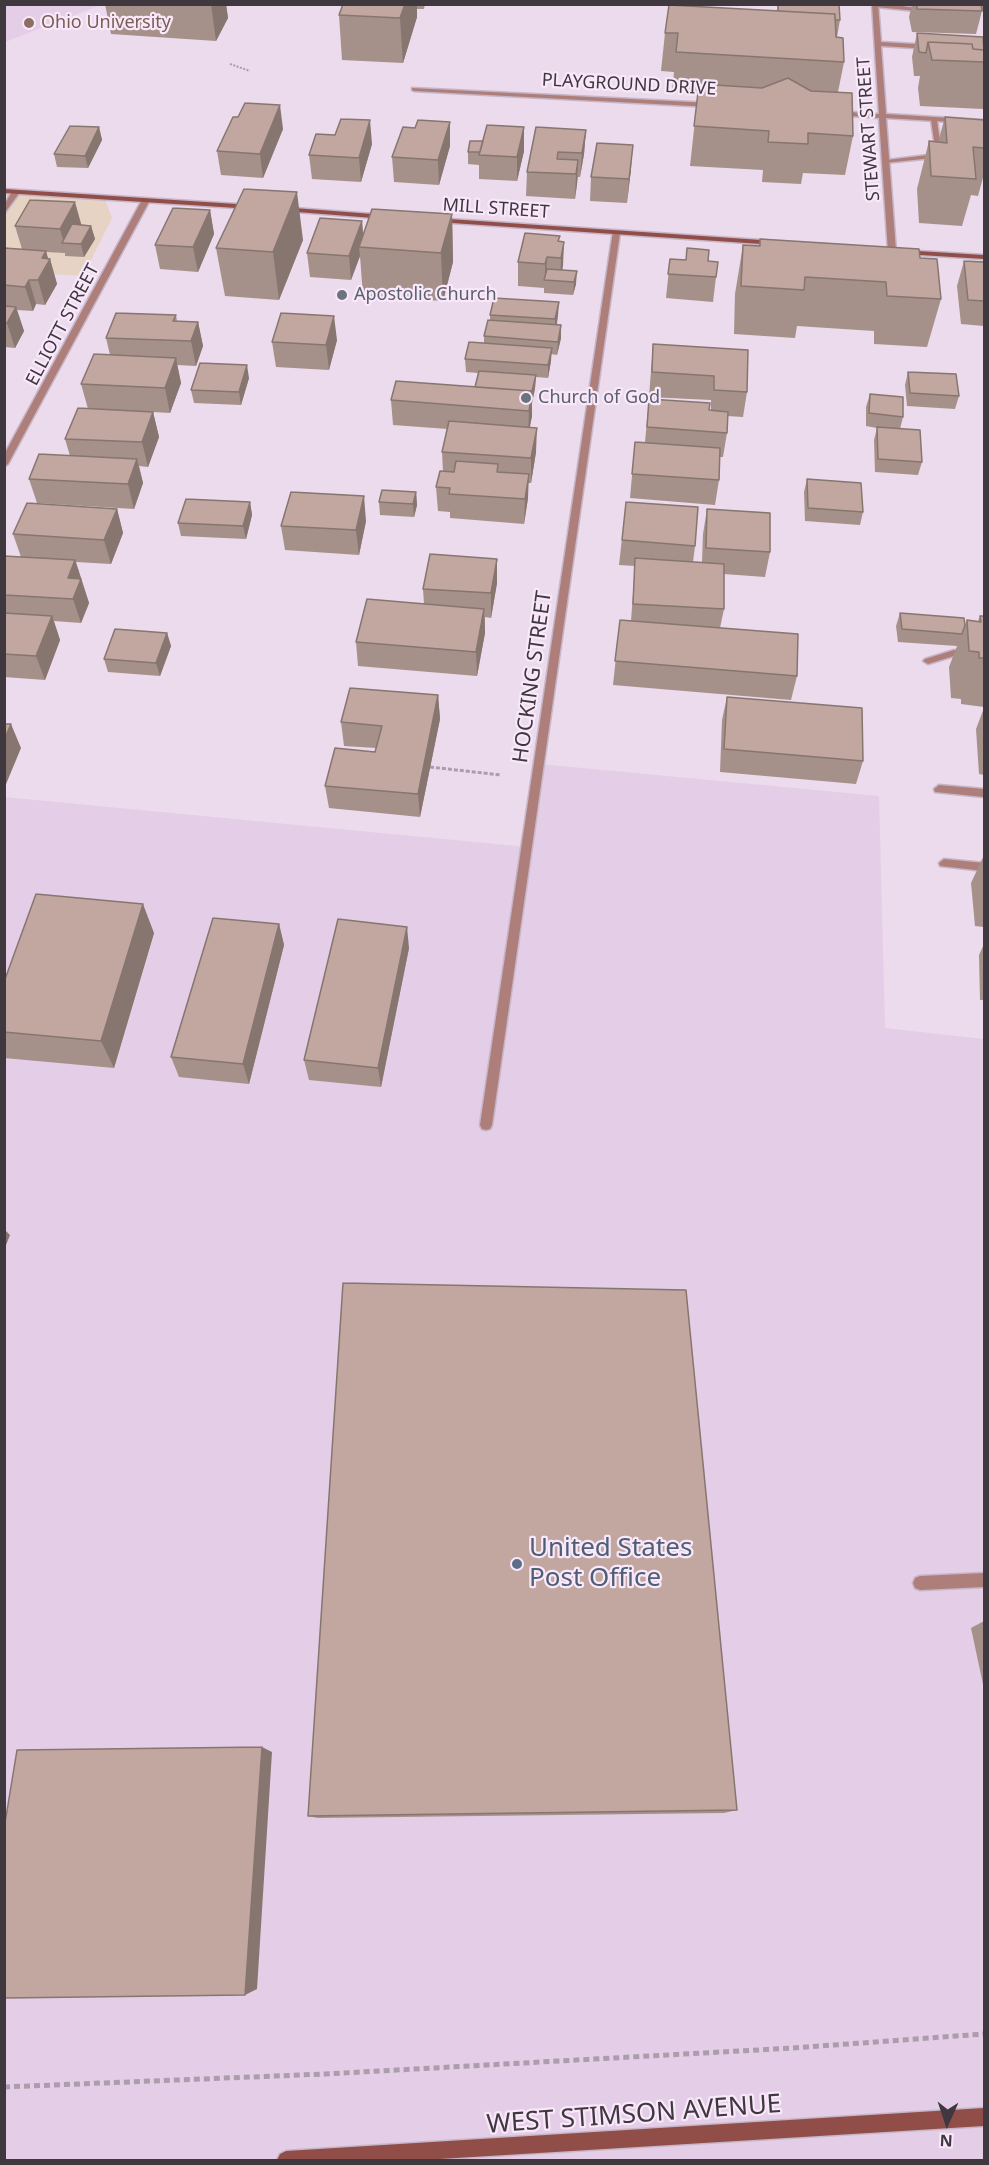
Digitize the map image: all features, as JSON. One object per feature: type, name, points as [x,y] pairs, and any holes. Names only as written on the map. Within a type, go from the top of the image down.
[{"type":"street","points":[[875,5],[933,11]]},
{"type":"street","name":"STEWART STREET","points":[[875,5],[892,251]]},
{"type":"street","points":[[878,44],[940,47]]},
{"type":"street","name":"PLAYGROUND DRIVE","points":[[414,89],[718,105]]},
{"type":"street","points":[[824,112],[984,122]]},
{"type":"street","points":[[887,162],[940,156],[934,120]]},
{"type":"street","points":[[4,191],[263,208]]},
{"type":"street","points":[[4,212],[16,192]]},
{"type":"street","name":"ELLIOTT STREET","points":[[4,464],[146,200]]},
{"type":"street","points":[[273,209],[391,217]]},
{"type":"street","name":"MILL STREET","points":[[423,219],[789,244]]},
{"type":"street","name":"HOCKING STREET","points":[[486,1125],[616,233]]},
{"type":"street","points":[[884,250],[984,257]]},
{"type":"street","points":[[928,661],[954,653],[984,656]]},
{"type":"street","points":[[939,789],[984,793]]},
{"type":"street","points":[[944,863],[984,867]]},
{"type":"street","points":[[921,1583],[984,1580]]},
{"type":"street","name":"WEST STIMSON AVENUE","points":[[286,2160],[984,2117]]},
{"type":"path","points":[[230,64],[250,71]]},
{"type":"path","points":[[430,767],[501,775]]},
{"type":"path","points":[[4,2087],[325,2074],[781,2049],[984,2034]]},
{"type":"shaded area","name":"Ohio University","points":[[5,4],[101,4],[101,5],[5,42]]},
{"type":"shaded area","points":[[4,191],[104,197],[112,218],[83,276],[5,271]]},
{"type":"shaded area","points":[[539,764],[879,796],[885,1028],[984,1039],[984,2160],[5,2160],[4,797],[527,847]]},
{"type":"building","points":[[343,4],[405,4],[400,18],[339,15]]},
{"type":"building","points":[[778,4],[839,4],[840,20],[835,20],[835,14],[778,11]]},
{"type":"building","points":[[917,4],[981,4],[982,11],[917,9]]},
{"type":"building","points":[[669,5],[835,14],[836,37],[843,38],[844,62],[676,52],[678,33],[665,33]]},
{"type":"building","points":[[917,33],[983,37],[984,50],[973,49],[972,44],[928,42],[926,53],[919,52]]},
{"type":"building","points":[[928,42],[972,44],[973,49],[984,50],[984,62],[932,60]]},
{"type":"building","points":[[788,78],[811,91],[852,93],[853,136],[808,133],[808,144],[768,142],[769,131],[694,126],[699,84],[762,88]]},
{"type":"building","points":[[245,103],[280,105],[260,154],[217,151],[233,117],[238,117]]},
{"type":"building","points":[[945,117],[984,120],[984,148],[973,147],[976,179],[931,176],[929,141],[947,143]]},
{"type":"building","points":[[341,119],[370,120],[359,158],[309,155],[316,134],[335,135]]},
{"type":"building","points":[[418,120],[450,122],[438,160],[392,157],[403,127],[415,128]]},
{"type":"building","points":[[487,125],[524,127],[517,157],[479,155]]},
{"type":"building","points":[[70,126],[99,127],[85,156],[54,154]]},
{"type":"building","points":[[536,127],[586,130],[582,153],[558,152],[557,159],[578,160],[576,174],[527,172]]},
{"type":"building","points":[[470,141],[483,141],[480,152],[468,152]]},
{"type":"building","points":[[597,143],[633,145],[629,179],[591,177]]},
{"type":"building","points":[[244,189],[297,192],[273,252],[216,248]]},
{"type":"building","points":[[30,200],[75,202],[60,229],[15,226]]},
{"type":"building","points":[[173,208],[210,210],[193,247],[155,245]]},
{"type":"building","points":[[372,209],[452,214],[441,253],[359,247]]},
{"type":"building","points":[[320,218],[362,221],[349,256],[307,253]]},
{"type":"building","points":[[72,224],[91,226],[81,244],[62,243]]},
{"type":"building","points":[[525,233],[560,236],[558,241],[564,242],[561,258],[547,257],[545,264],[518,262]]},
{"type":"building","points":[[760,239],[919,249],[920,258],[937,259],[941,299],[887,296],[886,282],[805,277],[804,290],[741,286],[743,245],[760,246]]},
{"type":"building","points":[[4,248],[46,251],[42,258],[50,259],[38,280],[29,280],[25,287],[4,285]]},
{"type":"building","points":[[687,248],[709,250],[708,261],[718,262],[716,277],[668,274],[670,259],[686,260]]},
{"type":"building","points":[[964,261],[984,262],[984,301],[968,300]]},
{"type":"building","points":[[547,269],[577,271],[574,282],[544,280]]},
{"type":"building","points":[[494,298],[559,302],[555,319],[490,315]]},
{"type":"building","points":[[4,306],[16,307],[7,323],[4,323]]},
{"type":"building","points":[[116,313],[176,315],[173,321],[198,322],[191,341],[106,338]]},
{"type":"building","points":[[281,313],[334,316],[326,345],[272,342]]},
{"type":"building","points":[[488,320],[561,325],[558,342],[484,336]]},
{"type":"building","points":[[469,342],[552,348],[548,365],[465,359]]},
{"type":"building","points":[[653,344],[748,350],[747,392],[714,390],[714,376],[652,372]]},
{"type":"building","points":[[94,354],[176,358],[165,388],[81,384]]},
{"type":"building","points":[[200,363],[247,365],[239,392],[191,390]]},
{"type":"building","points":[[479,371],[536,375],[532,391],[475,387]]},
{"type":"building","points":[[908,372],[956,374],[959,396],[910,393]]},
{"type":"building","points":[[396,381],[532,391],[529,411],[391,400]]},
{"type":"building","points":[[870,394],[903,397],[903,417],[869,413]]},
{"type":"building","points":[[649,399],[710,403],[709,410],[728,412],[727,433],[647,427]]},
{"type":"building","points":[[78,408],[153,412],[142,442],[65,439]]},
{"type":"building","points":[[449,421],[537,428],[531,458],[442,452]]},
{"type":"building","points":[[877,427],[920,430],[922,462],[878,459]]},
{"type":"building","points":[[635,442],[720,448],[719,480],[632,474]]},
{"type":"building","points":[[39,454],[137,459],[128,484],[29,479]]},
{"type":"building","points":[[456,461],[498,464],[497,472],[529,474],[525,499],[449,494],[450,488],[436,487],[440,471],[454,472]]},
{"type":"building","points":[[807,479],[861,483],[863,512],[808,508]]},
{"type":"building","points":[[382,490],[416,492],[413,504],[379,502]]},
{"type":"building","points":[[291,492],[364,496],[356,530],[281,526]]},
{"type":"building","points":[[186,499],[250,502],[243,526],[178,523]]},
{"type":"building","points":[[626,502],[698,507],[695,546],[622,540]]},
{"type":"building","points":[[27,503],[117,509],[104,540],[13,534]]},
{"type":"building","points":[[707,509],[770,513],[770,552],[706,548]]},
{"type":"building","points":[[430,554],[497,559],[491,593],[423,589]]},
{"type":"building","points":[[4,556],[75,560],[68,578],[81,579],[73,599],[4,595]]},
{"type":"building","points":[[635,558],[724,564],[724,609],[633,604]]},
{"type":"building","points":[[367,599],[484,609],[476,652],[356,642]]},
{"type":"building","points":[[4,613],[52,616],[36,656],[4,654]]},
{"type":"building","points":[[900,613],[964,618],[965,625],[962,634],[902,629]]},
{"type":"building","points":[[980,616],[984,616],[984,658],[979,658],[979,652],[969,651],[967,620],[981,622]]},
{"type":"building","points":[[620,620],[798,634],[797,676],[615,661]]},
{"type":"building","points":[[115,629],[167,633],[156,663],[104,659]]},
{"type":"building","points":[[350,688],[438,695],[418,794],[325,786],[335,748],[375,752],[382,726],[341,722]]},
{"type":"building","points":[[727,697],[862,708],[863,761],[724,749]]},
{"type":"building","points":[[4,724],[11,724],[4,740]]},
{"type":"building","points":[[36,894],[143,904],[101,1041],[4,1032],[4,982]]},
{"type":"building","points":[[213,918],[279,924],[243,1064],[171,1057]]},
{"type":"building","points":[[338,919],[407,927],[378,1068],[304,1060]]},
{"type":"building","name":"United States Post Office","points":[[343,1283],[686,1290],[737,1810],[308,1816]]},
{"type":"building","points":[[262,1747],[245,1995],[4,1998],[4,1829],[17,1750]]},
{"type":"place","name":"Ohio University","points":[[29,23]]},
{"type":"place","name":"Apostolic Church","points":[[342,295]]},
{"type":"place","name":"Church of God","points":[[526,398]]},
{"type":"place","name":"United States Post Office","points":[[517,1564]]}]
